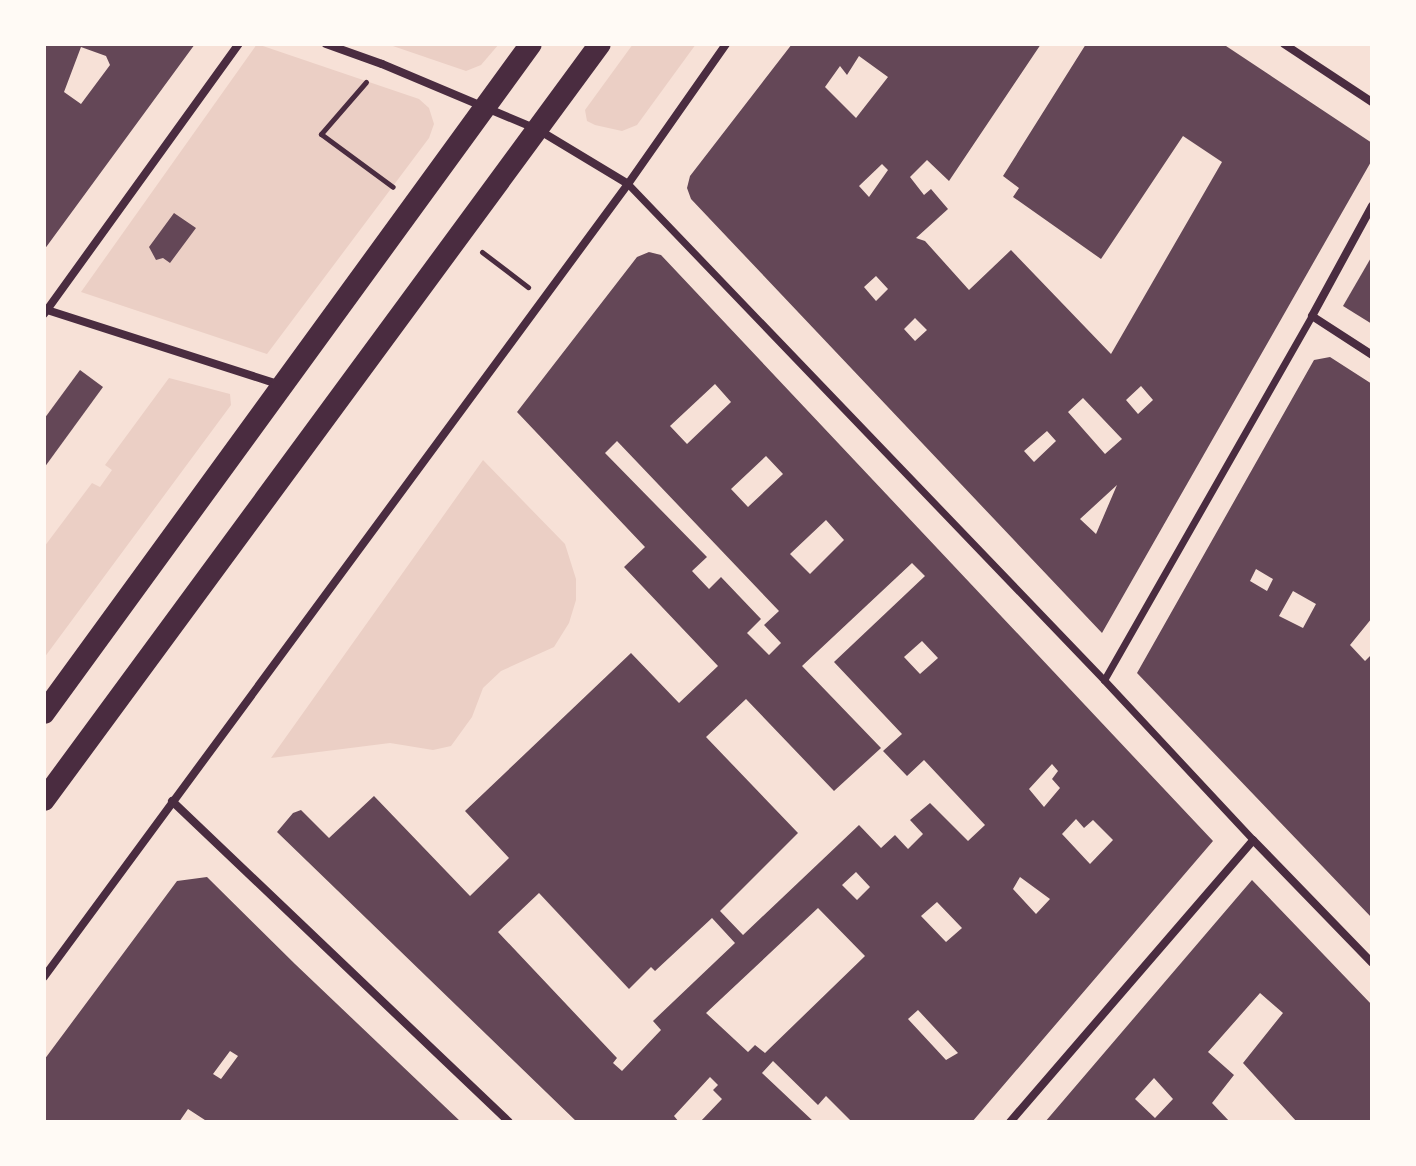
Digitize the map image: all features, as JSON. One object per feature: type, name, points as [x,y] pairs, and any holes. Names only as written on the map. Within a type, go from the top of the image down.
[{"type":"highway","points":[[44,713],[531,44]]},
{"type":"highway","points":[[44,800],[457,233],[600,44]]},
{"type":"street","points":[[239,44],[45,311],[282,386]]},
{"type":"street","points":[[326,44],[484,105],[537,129],[628,184],[1372,963]]},
{"type":"street","points":[[44,977],[628,184],[726,44]]},
{"type":"street","points":[[1284,44],[1372,102]]},
{"type":"street","points":[[1104,680],[1372,206]]},
{"type":"street","points":[[1312,316],[1372,355]]},
{"type":"street","points":[[172,801],[509,1122]]},
{"type":"street","points":[[1010,1122],[1253,840]]},
{"type":"path","points":[[321,134],[382,64]]},
{"type":"shaded area","points":[[257,44],[419,99],[429,108],[434,124],[429,138],[267,354],[81,292]]},
{"type":"shaded area","points":[[387,44],[499,44],[481,65],[466,71]]},
{"type":"shaded area","points":[[633,44],[696,44],[637,125],[622,131],[587,121],[585,110]]},
{"type":"shaded area","points":[[169,378],[230,394],[231,405],[44,658],[44,547],[92,483],[100,487],[112,470],[105,465]]},
{"type":"shaded area","points":[[483,460],[565,544],[576,579],[576,600],[569,623],[554,647],[501,671],[483,688],[472,717],[451,746],[433,750],[390,743],[271,758]]},
{"type":"building","points":[[44,44],[195,44],[44,250]],"holes":[[[81,47],[106,56],[110,65],[81,104],[64,92]]]},
{"type":"building","points":[[792,44],[1041,44],[949,181],[927,160],[910,177],[924,195],[931,189],[948,209],[916,238],[925,241],[969,290],[1011,250],[1111,354],[1222,162],[1183,136],[1101,259],[1013,197],[1019,188],[1003,176],[1086,44],[1223,44],[1372,143],[1372,160],[1102,633],[691,199],[687,188],[690,176]],"holes":[[[859,56],[888,77],[856,118],[825,87],[840,66],[847,75]],[[882,164],[888,170],[869,197],[859,186]],[[876,276],[888,289],[876,301],[864,287]],[[915,318],[927,330],[915,341],[904,329]],[[1141,386],[1153,400],[1138,414],[1126,400]],[[1083,398],[1122,439],[1105,454],[1068,412]],[[1047,431],[1056,441],[1034,462],[1024,451]],[[1117,485],[1096,534],[1080,519]]]},
{"type":"building","points":[[174,213],[196,228],[170,263],[163,258],[156,260],[149,247]]},
{"type":"building","points":[[649,252],[661,255],[1213,841],[972,1122],[852,1122],[826,1096],[818,1105],[773,1061],[762,1073],[814,1122],[700,1122],[722,1099],[713,1090],[718,1085],[710,1077],[674,1116],[679,1122],[577,1122],[277,832],[293,813],[301,810],[329,838],[374,796],[470,896],[509,858],[465,811],[631,653],[679,703],[718,666],[624,567],[645,547],[517,412],[637,257]],"holes":[[[715,384],[731,402],[687,444],[670,426]],[[617,441],[779,611],[764,625],[781,643],[769,655],[747,633],[761,619],[721,577],[709,589],[692,571],[707,557],[605,453]],[[766,456],[783,474],[748,507],[731,489]],[[826,520],[844,540],[810,574],[790,554]],[[912,563],[925,576],[834,662],[902,734],[883,751],[907,776],[924,760],[985,825],[968,841],[930,803],[910,820],[923,834],[908,849],[895,835],[881,848],[859,825],[743,935],[720,911],[798,833],[706,737],[746,699],[834,791],[881,748],[802,666]],[[922,641],[938,658],[920,674],[904,657]],[[1052,764],[1058,771],[1052,779],[1060,788],[1044,807],[1029,789]],[[1076,819],[1084,828],[1093,820],[1113,840],[1090,864],[1062,834]],[[856,872],[870,887],[857,900],[842,885]],[[1020,877],[1050,899],[1036,914],[1013,889]],[[539,893],[629,989],[651,967],[655,971],[712,918],[735,943],[653,1021],[661,1030],[622,1071],[613,1063],[617,1058],[498,932]],[[937,902],[962,928],[946,942],[921,916]],[[818,908],[865,956],[765,1053],[755,1045],[748,1052],[706,1013]],[[918,1010],[958,1053],[946,1060],[908,1019]]]},
{"type":"building","points":[[1372,256],[1372,324],[1343,306]]},
{"type":"building","points":[[1330,357],[1372,384],[1372,618],[1350,645],[1365,661],[1372,654],[1372,918],[1137,673],[1314,360]],"holes":[[[1256,569],[1273,579],[1267,591],[1250,581]],[[1293,591],[1316,604],[1303,628],[1279,616]]]},
{"type":"building","points":[[80,370],[103,387],[44,468],[44,419]]},
{"type":"building","points":[[207,877],[461,1122],[208,1122],[188,1109],[179,1122],[44,1122],[44,1060],[177,881]],"holes":[[[230,1051],[238,1056],[221,1079],[213,1074]]]},
{"type":"building","points":[[1252,880],[1372,1005],[1372,1122],[1297,1122],[1243,1063],[1283,1013],[1260,993],[1208,1052],[1234,1075],[1212,1103],[1230,1122],[1045,1122]],"holes":[[[1154,1078],[1173,1099],[1155,1118],[1135,1099]]]}]
